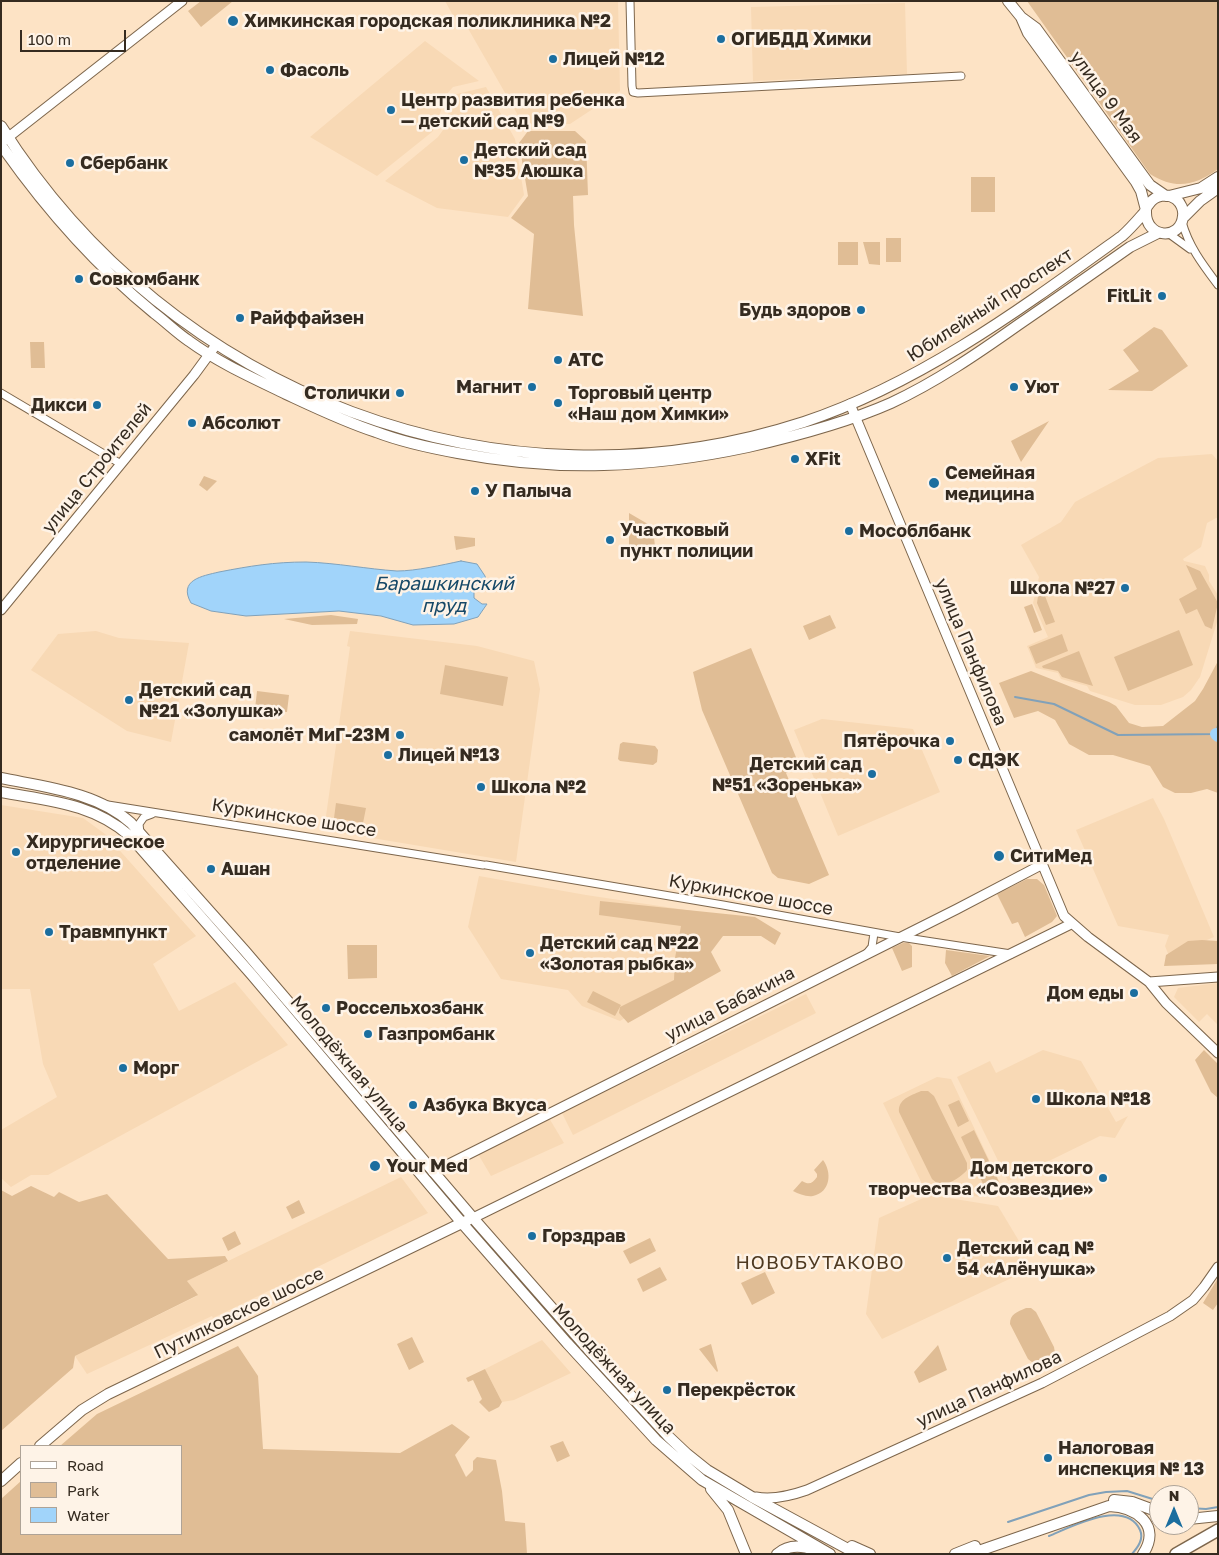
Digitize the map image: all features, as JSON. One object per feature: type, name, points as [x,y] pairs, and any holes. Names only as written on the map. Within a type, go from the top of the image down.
[{"type":"highway","points":[[1176,1554],[1218,1530]]},
{"type":"main road","name":"улица 9 Мая","points":[[1008,1],[1021,17],[1036,28],[1144,178],[1150,185],[1167,196]]},
{"type":"main road","name":"улица 9 Мая","points":[[1021,17],[1028,33],[1136,182],[1141,191],[1146,211]]},
{"type":"main road","name":"Юбилейный проспект","points":[[1,126],[4,142],[40,200],[88,253],[140,301],[191,343],[264,384],[316,408],[378,433],[438,450],[528,464],[597,466],[649,464],[728,451],[779,440],[855,417],[891,403],[951,370],[1130,247],[1177,229],[1200,201],[1218,188]]},
{"type":"main road","name":"Юбилейный проспект","points":[[4,142],[95,245],[171,313],[216,345],[289,384],[354,413],[441,439],[515,452],[595,456],[690,448],[732,440],[804,422],[850,404],[916,373],[971,341],[1122,236],[1146,211],[1150,202],[1154,199],[1200,188],[1218,177]]},
{"type":"main road","points":[[1167,196],[1180,204],[1183,220]]},
{"type":"main road","points":[[1146,211],[1145,217],[1149,226],[1163,233]]},
{"type":"main road","name":"Молодёжная улица","points":[[1,778],[62,791],[100,803],[123,816],[265,974],[433,1172],[588,1349],[669,1437],[707,1470],[823,1536]]},
{"type":"main road","name":"Молодёжная улица","points":[[1,792],[61,803],[90,811],[116,824],[130,836],[252,975],[462,1223],[567,1343],[656,1440],[702,1480],[830,1554]]},
{"type":"main road","name":"Путилковское шоссе","points":[[41,1445],[82,1410],[108,1394],[473,1218]]},
{"type":"main road","points":[[1,1481],[20,1464]]},
{"type":"main road","points":[[702,1480],[719,1497],[728,1510],[746,1554]]},
{"type":"main road","points":[[955,1554],[1095,1503],[1120,1500],[1149,1508]]},
{"type":"main road","points":[[970,1554],[1109,1506],[1128,1509],[1137,1514],[1148,1525],[1151,1539],[1143,1554]]},
{"type":"main road","points":[[1199,1517],[1218,1516]]},
{"type":"main road","points":[[823,1536],[857,1554]]},
{"type":"main road","points":[[823,1536],[870,1554]]},
{"type":"main road","points":[[777,1554],[788,1547],[796,1546],[824,1554]]},
{"type":"street","points":[[4,142],[182,1]]},
{"type":"street","points":[[630,1],[632,86],[633,92],[638,94],[960,76]]},
{"type":"street","points":[[1183,220],[1186,236],[1193,251],[1218,286]]},
{"type":"street","points":[[1163,233],[1179,240],[1193,251]]},
{"type":"street","name":"улица Строителей","points":[[1,610],[216,345]]},
{"type":"street","points":[[1,393],[121,464]]},
{"type":"street","name":"улица Панфилова","points":[[850,404],[1041,865],[1064,916],[1071,924],[1149,982],[1166,1003],[1218,1053]]},
{"type":"street","name":"Куркинское шоссе","points":[[100,803],[485,865],[723,905],[874,933],[1011,954]]},
{"type":"street","points":[[140,833],[139,824],[144,817],[155,813]]},
{"type":"street","name":"улица Бабакина","points":[[433,1172],[1041,865]]},
{"type":"street","points":[[473,1218],[1071,924]]},
{"type":"street","points":[[866,954],[872,947],[874,933]]},
{"type":"street","points":[[1149,982],[1218,977]]},
{"type":"street","name":"улица Панфилова","points":[[752,1497],[765,1499],[781,1498],[807,1490],[1013,1397],[1080,1364],[1184,1307],[1204,1287],[1218,1267]]},
{"type":"shaded area","name":"Лицей №12","points":[[445,1],[618,1],[620,91],[570,124],[523,124],[466,25],[460,28]]},
{"type":"shaded area","points":[[905,3],[907,74],[753,81],[751,7]]},
{"type":"shaded area","name":"Центр развития ребенка — детский сад №9","points":[[425,41],[479,81],[453,87],[446,95],[436,126],[432,132],[377,176],[310,137]]},
{"type":"shaded area","name":"Детский сад №35 Аюшка","points":[[486,87],[515,139],[524,195],[508,217],[437,208],[385,181],[438,137],[443,130],[453,99],[457,94]]},
{"type":"shaded area","name":"Школа №27","points":[[1212,454],[1218,461],[1218,517],[1207,523],[1201,547],[1183,559],[1184,561],[1205,566],[1209,575],[1209,581],[1218,595],[1218,619],[1200,677],[1191,690],[1183,697],[1161,705],[1135,705],[1090,691],[1087,686],[1061,679],[1058,673],[1036,668],[1027,646],[1048,637],[1033,603],[1039,577],[1021,545],[1061,522],[1075,502],[1158,458]]},
{"type":"shaded area","name":"Детский сад №21 «Золушка»","points":[[96,631],[119,638],[189,643],[171,742],[127,731],[31,670],[58,634]]},
{"type":"shaded area","name":"Лицей №13","points":[[350,631],[477,646],[534,661],[540,689],[516,862],[324,830],[350,647],[347,646]]},
{"type":"shaded area","name":"Детский сад №51 «Зоренька»","points":[[822,719],[913,729],[940,792],[838,836],[794,730]]},
{"type":"shaded area","points":[[1153,798],[1164,819],[1214,937],[1169,956],[1165,946],[1169,935],[1118,926],[1076,830]]},
{"type":"shaded area","points":[[1,805],[83,818],[105,834],[196,936],[153,964],[179,1011],[235,982],[288,1045],[48,1175],[31,1175],[11,1187],[1,1178],[1,1130],[57,1097],[43,1064],[30,989],[1,989]]},
{"type":"shaded area","points":[[479,876],[693,911],[679,983],[620,1021],[582,1006],[568,990],[501,979],[468,927]]},
{"type":"shaded area","points":[[1218,983],[1218,1025],[1207,1014],[1199,1022],[1174,997],[1178,988]]},
{"type":"shaded area","points":[[806,994],[816,1013],[573,1135],[562,1113]]},
{"type":"shaded area","name":"Школа №18","points":[[1043,1050],[1081,1061],[1116,1122],[1128,1116],[1115,1138],[1100,1136],[1008,1181],[957,1077],[990,1061],[996,1073]]},
{"type":"shaded area","points":[[937,1077],[951,1079],[1002,1187],[980,1197],[924,1188],[883,1103]]},
{"type":"shaded area","points":[[549,1118],[564,1143],[491,1176],[478,1154]]},
{"type":"shaded area","points":[[401,1177],[428,1213],[213,1318],[212,1316],[87,1374],[75,1356],[197,1296],[187,1281]]},
{"type":"shaded area","name":"Детский сад № 54 «Алёнушка»","points":[[930,1195],[998,1206],[1019,1241],[1020,1274],[882,1339],[866,1314],[879,1218]]},
{"type":"shaded area","points":[[542,1340],[571,1373],[514,1400],[502,1402],[485,1369]]},
{"type":"green space","points":[[201,1],[233,1],[201,27],[188,11]]},
{"type":"green space","points":[[1027,1],[1218,1],[1218,169],[1201,179],[1185,184],[1168,182],[1150,174]]},
{"type":"green space","points":[[528,131],[575,131],[586,141],[588,195],[573,196],[583,316],[528,309],[534,234],[511,218],[528,196],[519,143]]},
{"type":"green space","points":[[971,177],[995,177],[995,212],[971,212]]},
{"type":"green space","points":[[886,238],[901,238],[901,262],[886,262]]},
{"type":"green space","points":[[838,242],[858,242],[858,265],[838,265]]},
{"type":"green space","points":[[863,242],[880,242],[880,265],[869,264]]},
{"type":"green space","points":[[1154,327],[1162,330],[1188,366],[1152,391],[1108,390],[1139,371],[1123,350]]},
{"type":"green space","points":[[30,342],[44,342],[45,368],[31,368]]},
{"type":"green space","points":[[1049,421],[1021,462],[1011,441]]},
{"type":"green space","points":[[204,476],[217,481],[207,491],[199,485]]},
{"type":"green space","points":[[629,513],[653,527],[655,547],[629,547]]},
{"type":"green space","points":[[454,536],[475,538],[475,546],[456,550]]},
{"type":"green space","points":[[1186,565],[1200,571],[1218,603],[1212,629],[1205,626],[1197,609],[1186,614],[1179,599],[1197,589]]},
{"type":"green space","points":[[1040,583],[1055,622],[1046,625],[1037,603]]},
{"type":"green space","points":[[1032,604],[1042,630],[1034,633],[1024,607]]},
{"type":"green space","points":[[331,615],[358,619],[357,624],[312,625],[284,619]]},
{"type":"green space","points":[[830,615],[836,628],[809,640],[803,626]]},
{"type":"green space","points":[[1179,630],[1193,665],[1128,691],[1114,657]]},
{"type":"green space","points":[[1062,634],[1068,651],[1036,664],[1029,647]]},
{"type":"green space","points":[[751,648],[800,767],[786,773],[829,875],[809,884],[778,878],[772,873],[702,710],[693,672]]},
{"type":"green space","points":[[1079,651],[1093,686],[1062,677],[1058,671],[1043,668],[1042,666]]},
{"type":"green space","points":[[1218,661],[1218,793],[1207,789],[1191,793],[1175,793],[1163,787],[1150,766],[1113,755],[1089,755],[1069,744],[1055,720],[1038,711],[1014,718],[999,683],[1031,671],[1109,702],[1116,706],[1129,723],[1142,727],[1163,726],[1195,701]]},
{"type":"green space","points":[[445,665],[508,677],[503,706],[440,694]]},
{"type":"green space","points":[[257,691],[289,695],[287,712],[255,709]]},
{"type":"green space","points":[[623,742],[655,746],[658,750],[657,762],[653,765],[620,761],[618,759],[620,744]]},
{"type":"green space","points":[[336,803],[366,808],[363,823],[334,818]]},
{"type":"green space","points":[[1027,879],[1037,879],[1044,885],[1057,916],[1052,922],[1025,937],[1018,922],[1012,924],[997,894]]},
{"type":"green space","points":[[600,901],[755,917],[781,933],[775,945],[761,936],[723,936],[711,952],[721,971],[628,1023],[619,1013],[620,1007],[674,980],[675,958],[681,926],[599,915]]},
{"type":"green space","points":[[1188,941],[1218,941],[1218,964],[1164,966],[1166,955]]},
{"type":"green space","points":[[903,943],[909,943],[912,946],[912,967],[902,971],[892,948]]},
{"type":"green space","points":[[347,945],[377,945],[377,978],[348,979]]},
{"type":"green space","points":[[946,950],[990,956],[952,976],[945,963]]},
{"type":"green space","points":[[593,991],[621,1005],[615,1016],[587,1002]]},
{"type":"green space","points":[[1204,1050],[1218,1064],[1218,1098],[1211,1092],[1195,1060]]},
{"type":"green space","points":[[921,1091],[928,1091],[934,1096],[967,1163],[967,1170],[965,1172],[954,1180],[942,1185],[932,1179],[899,1112],[900,1104],[903,1101]]},
{"type":"green space","points":[[959,1100],[969,1121],[958,1127],[948,1105]]},
{"type":"green space","points":[[974,1130],[999,1182],[985,1188],[961,1137]]},
{"type":"green space","points":[[823,1160],[829,1176],[823,1190],[813,1196],[793,1191],[802,1181],[810,1183],[814,1181],[817,1174],[814,1170]]},
{"type":"green space","points":[[31,1186],[54,1197],[59,1192],[79,1202],[107,1194],[168,1259],[225,1256],[228,1261],[187,1281],[198,1295],[75,1356],[73,1368],[1,1431],[1,1190],[12,1196]]},
{"type":"green space","points":[[299,1200],[305,1213],[292,1219],[286,1207]]},
{"type":"green space","points":[[235,1231],[241,1244],[228,1251],[222,1238]]},
{"type":"green space","points":[[650,1238],[656,1251],[630,1264],[623,1251]]},
{"type":"green space","points":[[660,1267],[667,1280],[643,1292],[637,1279]]},
{"type":"green space","points":[[765,1272],[775,1293],[752,1305],[741,1283]]},
{"type":"green space","points":[[1218,1278],[1218,1303],[1213,1310],[1203,1303]]},
{"type":"green space","points":[[1031,1308],[1036,1312],[1054,1347],[1055,1353],[1052,1357],[1038,1364],[1028,1359],[1010,1324],[1010,1321],[1017,1312]]},
{"type":"green space","points":[[412,1337],[424,1362],[409,1370],[397,1344]]},
{"type":"green space","points":[[711,1344],[718,1371],[717,1372],[699,1349]]},
{"type":"green space","points":[[938,1345],[947,1370],[919,1383],[914,1372]]},
{"type":"green space","points":[[238,1346],[258,1376],[263,1449],[400,1453],[452,1424],[470,1437],[455,1455],[466,1477],[473,1470],[473,1461],[477,1457],[496,1460],[505,1521],[525,1523],[527,1554],[1,1554],[1,1499],[20,1482],[20,1535],[182,1535],[182,1445],[61,1445],[97,1414]]},
{"type":"green space","points":[[485,1369],[502,1402],[499,1407],[489,1412],[479,1402],[482,1399],[473,1380],[468,1382],[466,1378]]},
{"type":"green space","points":[[563,1441],[570,1456],[557,1462],[550,1446]]},
{"type":"water","name":"Барашкинский пруд","points":[[461,561],[477,564],[485,576],[488,587],[479,586],[474,590],[474,598],[482,604],[487,604],[478,617],[454,624],[413,625],[381,616],[339,611],[246,616],[211,611],[191,603],[188,595],[190,584],[194,580],[206,575],[262,565],[306,562],[404,571]]},
{"type":"waterway","points":[[1015,697],[1054,704],[1118,735],[1216,734],[1218,725]]},
{"type":"waterway","points":[[1008,1522],[1089,1495],[1106,1492],[1127,1491],[1149,1498]]},
{"type":"waterway","points":[[1199,1509],[1218,1507]]},
{"type":"waterway","points":[[1049,1536],[1097,1518],[1110,1515],[1123,1516],[1133,1521],[1141,1533],[1140,1543],[1132,1554]]},
{"type":"place","name":"Химкинская городская поликлиника №2","points":[[233,21]]},
{"type":"place","name":"ОГИБДД Химки","points":[[721,39]]},
{"type":"place","name":"Лицей №12","points":[[553,59]]},
{"type":"place","name":"Фасоль","points":[[270,70]]},
{"type":"place","name":"Центр развития ребенка — детский сад №9","points":[[391,110]]},
{"type":"place","name":"Детский сад №35 Аюшка","points":[[464,160]]},
{"type":"place","name":"Сбербанк","points":[[70,163]]},
{"type":"place","name":"Совкомбанк","points":[[79,279]]},
{"type":"place","name":"FitLit","points":[[1162,296]]},
{"type":"place","name":"Будь здоров","points":[[861,310]]},
{"type":"place","name":"Райффайзен","points":[[240,318]]},
{"type":"place","name":"АТС","points":[[558,360]]},
{"type":"place","name":"Магнит","points":[[532,387]]},
{"type":"place","name":"Уют","points":[[1014,387]]},
{"type":"place","name":"Столички","points":[[400,393]]},
{"type":"place","name":"Торговый центр «Наш дом Химки»","points":[[558,403]]},
{"type":"place","name":"Дикси","points":[[97,405]]},
{"type":"place","name":"Абсолют","points":[[192,423]]},
{"type":"place","name":"XFit","points":[[795,459]]},
{"type":"place","name":"Семейная медицина","points":[[934,483]]},
{"type":"place","name":"У Палыча","points":[[475,491]]},
{"type":"place","name":"Мособлбанк","points":[[849,531]]},
{"type":"place","name":"Участковый пункт полиции","points":[[610,540]]},
{"type":"place","name":"Школа №27","points":[[1125,588]]},
{"type":"place","name":"Детский сад №21 «Золушка»","points":[[129,700]]},
{"type":"place","name":"самолёт МиГ-23М","points":[[400,735]]},
{"type":"place","name":"Пятёрочка","points":[[950,741]]},
{"type":"place","name":"Лицей №13","points":[[388,755]]},
{"type":"place","name":"СДЭК","points":[[958,760]]},
{"type":"place","name":"Детский сад №51 «Зоренька»","points":[[872,774]]},
{"type":"place","name":"Школа №2","points":[[481,787]]},
{"type":"place","name":"Хирургическое отделение","points":[[16,852]]},
{"type":"place","name":"СитиМед","points":[[999,856]]},
{"type":"place","name":"Ашан","points":[[211,869]]},
{"type":"place","name":"Травмпункт","points":[[49,932]]},
{"type":"place","name":"Детский сад №22 «Золотая рыбка»","points":[[530,953]]},
{"type":"place","name":"Дом еды","points":[[1134,993]]},
{"type":"place","name":"Россельхозбанк","points":[[326,1008]]},
{"type":"place","name":"Газпромбанк","points":[[368,1034]]},
{"type":"place","name":"Морг","points":[[123,1068]]},
{"type":"place","name":"Школа №18","points":[[1036,1099]]},
{"type":"place","name":"Азбука Вкуса","points":[[413,1105]]},
{"type":"place","name":"Your Med","points":[[375,1166]]},
{"type":"place","name":"Дом детского творчества «Созвездие»","points":[[1103,1178]]},
{"type":"place","name":"Горздрав","points":[[532,1236]]},
{"type":"place","name":"Детский сад № 54 «Алёнушка»","points":[[947,1258]]},
{"type":"place","name":"Перекрёсток","points":[[667,1390]]},
{"type":"place","name":"Налоговая инспекция № 13","points":[[1048,1458]]},
{"type":"district","name":"НОВОБУТАКОВО","points":[[820,1263]]}]
